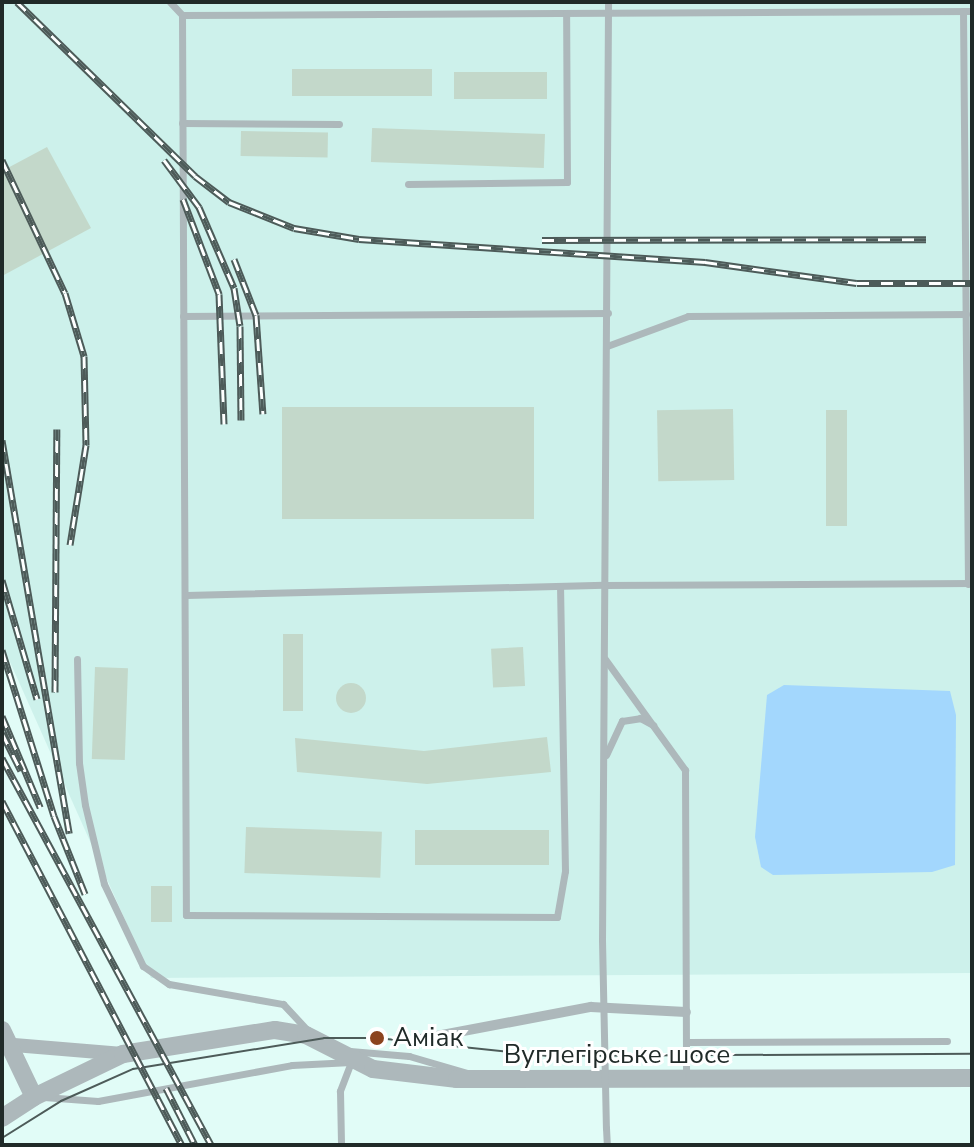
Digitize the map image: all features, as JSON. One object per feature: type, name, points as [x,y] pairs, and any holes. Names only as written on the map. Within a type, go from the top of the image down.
[{"type":"street","points":[[421,1039],[591,1007],[686,1012]]},
{"type":"street","name":"Вуглегірське шосе","points":[[2,1118],[35,1096],[123,1054],[275,1030],[314,1040],[351,1062],[418,1076],[488,1081],[972,1078]]},
{"type":"street","points":[[4,1039],[123,1054]]},
{"type":"street","points":[[4,1039],[35,1096]]},
{"type":"lane","points":[[170,2],[182,15],[186,915],[557,917],[565,871],[560,587]]},
{"type":"lane","points":[[607,1145],[602,940],[608,2]]},
{"type":"lane","points":[[182,15],[566,13],[936,6],[967,11],[966,314],[970,584],[604,585],[186,595]]},
{"type":"lane","points":[[408,184],[567,182],[566,13]]},
{"type":"lane","points":[[182,123],[339,124]]},
{"type":"lane","points":[[183,316],[608,313]]},
{"type":"lane","points":[[607,346],[688,316],[966,314]]},
{"type":"lane","points":[[604,657],[680,760],[687,782],[686,1081]]},
{"type":"lane","points":[[77,659],[79,763],[85,805],[104,884],[143,966],[169,984],[283,1004],[301,1019],[314,1040]]},
{"type":"lane","points":[[603,765],[622,721],[640,718],[655,726]]},
{"type":"lane","points":[[686,1042],[947,1041]]},
{"type":"lane","points":[[333,1053],[409,1056],[488,1081]]},
{"type":"lane","points":[[35,1096],[98,1101],[292,1065],[351,1062],[340,1091],[341,1145]]},
{"type":"shaded area","points":[[2,2],[972,2],[972,973],[151,978],[2,644]]},
{"type":"water","points":[[784,685],[950,691],[956,715],[955,865],[932,872],[773,875],[761,867],[755,837],[767,695]]},
{"type":"building","points":[[292,69],[432,69],[432,96],[292,96]]},
{"type":"building","points":[[454,72],[547,72],[547,99],[454,99]]},
{"type":"building","points":[[372,128],[545,134],[544,168],[371,162]]},
{"type":"building","points":[[241,131],[328,133],[328,158],[241,156]]},
{"type":"building","points":[[47,147],[91,228],[2,276],[2,171]]},
{"type":"building","points":[[282,407],[534,407],[534,519],[282,519]]},
{"type":"building","points":[[733,409],[734,480],[658,481],[657,410]]},
{"type":"building","points":[[826,410],[847,410],[847,526],[826,526]]},
{"type":"building","points":[[283,634],[303,634],[303,711],[283,711]]},
{"type":"building","points":[[523,647],[525,686],[493,688],[491,649]]},
{"type":"building","points":[[95,667],[128,668],[125,760],[92,759]]},
{"type":"building","points":[[351,683],[362,687],[366,698],[362,709],[351,713],[340,709],[336,698],[340,687]]},
{"type":"building","points":[[547,737],[551,772],[427,784],[297,772],[295,738],[424,751]]},
{"type":"building","points":[[246,827],[382,832],[380,878],[244,873]]},
{"type":"building","points":[[415,830],[549,830],[549,865],[415,865]]},
{"type":"building","points":[[151,886],[172,886],[172,922],[151,922]]},
{"type":"tram line","points":[[2,1138],[61,1101],[133,1069],[324,1038],[377,1038],[548,1056],[972,1054]]},
{"type":"railway","points":[[17,2],[195,176],[229,202],[294,228],[359,239],[705,262],[857,283],[972,283]]},
{"type":"railway","points":[[2,160],[65,293],[84,356],[86,445],[70,545]]},
{"type":"railway","points":[[164,160],[199,207],[234,288],[240,326],[241,420]]},
{"type":"railway","points":[[183,199],[219,294],[224,424]]},
{"type":"railway","points":[[542,240],[926,239]]},
{"type":"railway","points":[[234,259],[256,315],[263,414]]},
{"type":"railway","points":[[55,692],[57,429]]},
{"type":"railway","points":[[2,440],[69,833]]},
{"type":"railway","points":[[2,580],[37,699]]},
{"type":"railway","points":[[2,650],[54,816],[85,894]]},
{"type":"railway","points":[[2,716],[40,807]]},
{"type":"railway","points":[[2,733],[21,771]]},
{"type":"railway","points":[[2,758],[211,1145]]},
{"type":"railway","points":[[2,801],[182,1145]]},
{"type":"railway","points":[[166,1088],[195,1145]]},
{"type":"place","name":"Аміак","points":[[377,1038]]}]
